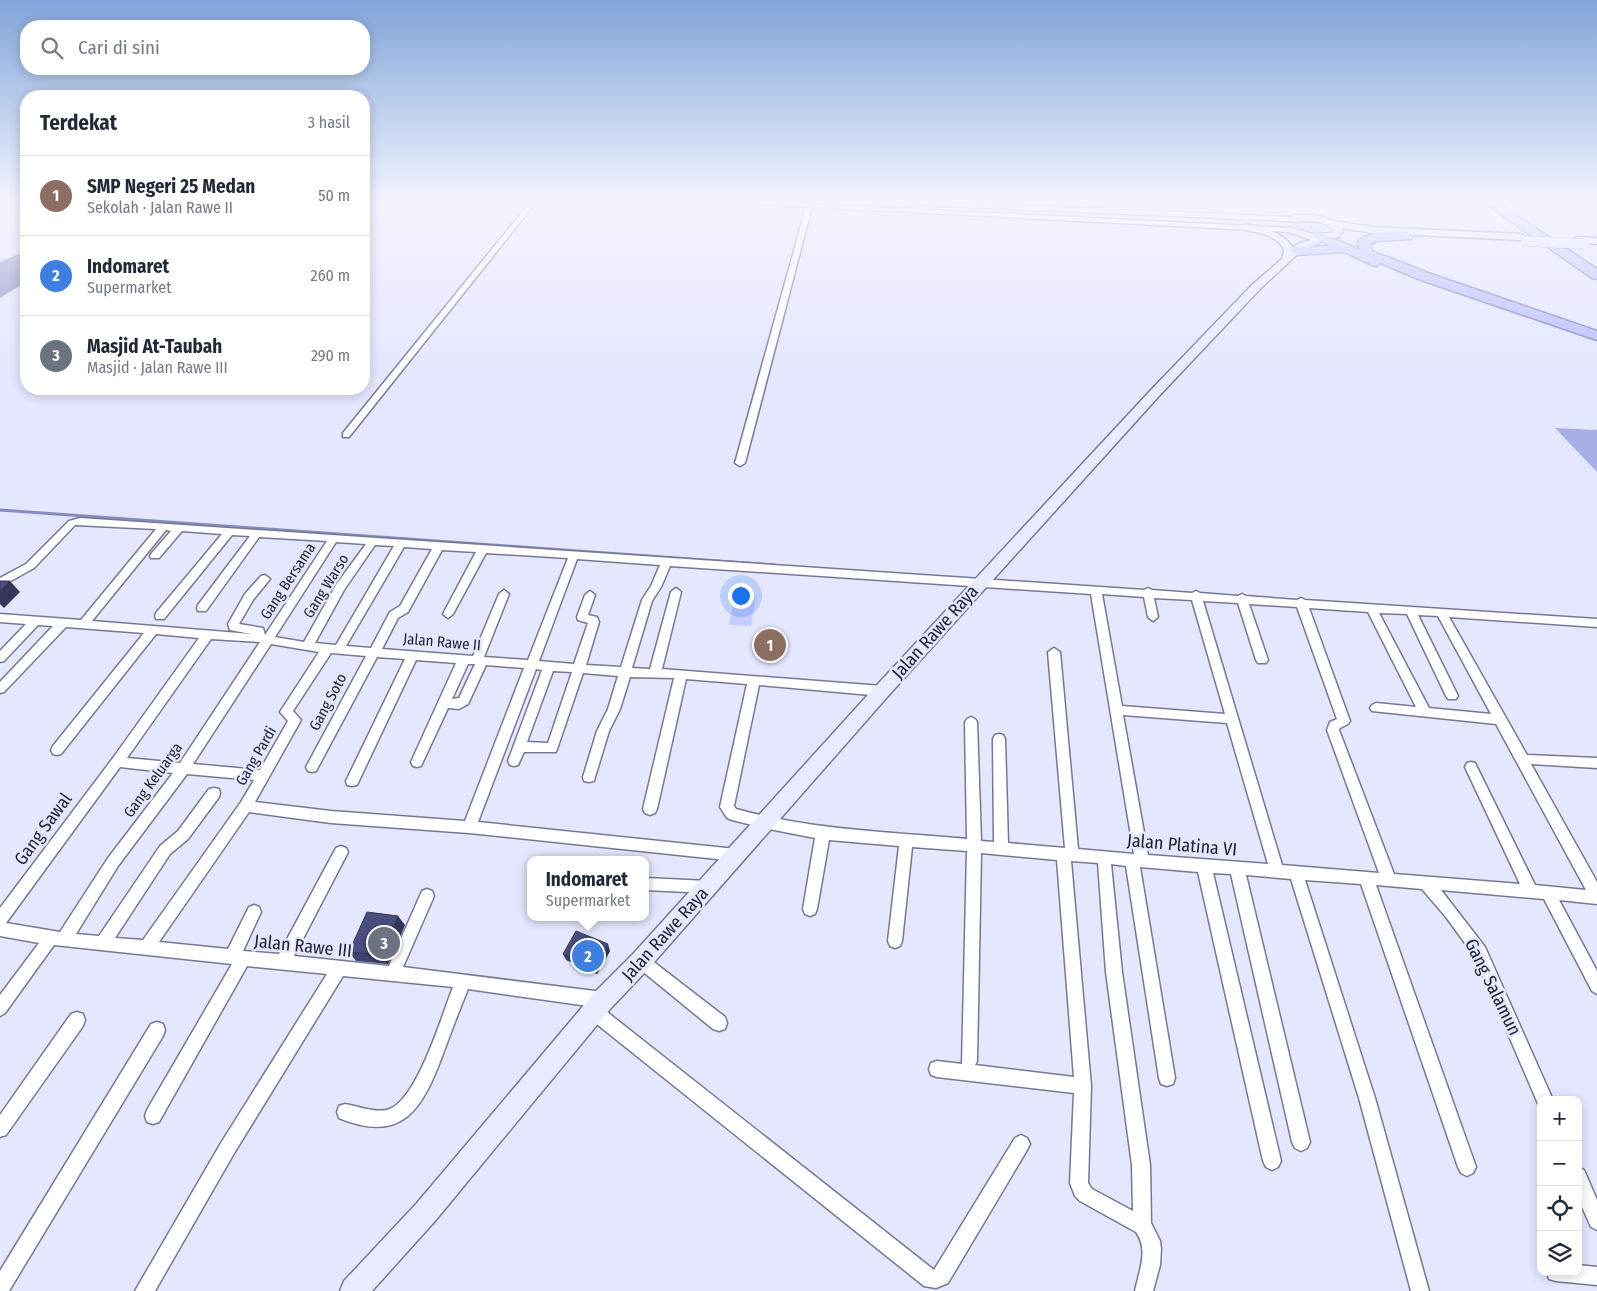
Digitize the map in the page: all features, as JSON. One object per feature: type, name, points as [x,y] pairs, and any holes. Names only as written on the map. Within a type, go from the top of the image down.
[{"type":"highway","points":[[1380,261],[1462,297],[1597,342]]},
{"type":"highway","points":[[1383,261],[1597,336]]},
{"type":"highway","points":[[1577,261],[1597,275]]},
{"type":"street","points":[[346,435],[486,261]]},
{"type":"street","points":[[740,462],[794,261]]},
{"type":"street","name":"Jalan Rawe Raya","points":[[354,1291],[426,1212],[599,1006],[736,856],[882,691],[1154,394],[1256,286],[1284,261]]},
{"type":"street","points":[[0,583],[30,566],[76,521],[666,562],[986,577],[1096,589],[1593,622],[1597,633]]},
{"type":"street","points":[[83,624],[164,526]]},
{"type":"street","points":[[155,556],[180,527]]},
{"type":"street","points":[[160,616],[230,531]]},
{"type":"street","points":[[202,608],[257,533]]},
{"type":"street","name":"Gang Bersama","points":[[262,639],[334,538]]},
{"type":"street","name":"Gang Warso","points":[[307,647],[340,588],[373,541]]},
{"type":"street","points":[[333,649],[401,543]]},
{"type":"street","points":[[374,652],[394,615],[404,609],[439,545]]},
{"type":"street","points":[[448,614],[483,548]]},
{"type":"street","points":[[469,827],[574,555]]},
{"type":"street","points":[[589,777],[603,731],[614,709],[647,600],[656,587],[666,562]]},
{"type":"street","points":[[262,639],[259,631],[234,626],[233,624],[249,597],[265,579]]},
{"type":"street","points":[[1096,589],[1118,710],[1167,1078]]},
{"type":"street","points":[[655,672],[676,592]]},
{"type":"street","points":[[1148,592],[1153,617]]},
{"type":"street","points":[[444,703],[459,704],[464,701],[504,594]]},
{"type":"street","points":[[519,747],[552,748],[594,622],[593,620],[582,618],[590,595]]},
{"type":"street","points":[[1196,595],[1277,872]]},
{"type":"street","points":[[1242,598],[1262,660]]},
{"type":"street","points":[[1301,602],[1344,721],[1334,725],[1332,730],[1389,880]]},
{"type":"street","points":[[1371,607],[1425,713]]},
{"type":"street","points":[[1410,610],[1452,696]]},
{"type":"street","points":[[1441,612],[1597,896]]},
{"type":"street","name":"Jalan Rawe II","points":[[0,618],[262,639],[307,647],[625,672],[655,672],[882,691]]},
{"type":"street","points":[[0,658],[36,621]]},
{"type":"street","points":[[0,689],[62,623]]},
{"type":"street","points":[[57,750],[153,630]]},
{"type":"street","name":"Gang Sawal","points":[[0,920],[117,762],[208,634]]},
{"type":"street","name":"Gang Keluarga","points":[[0,1008],[58,939],[183,769],[262,639]]},
{"type":"street","name":"Gang Pardi","points":[[146,949],[246,806],[295,720],[286,712],[333,649]]},
{"type":"street","name":"Gang Soto","points":[[312,767],[374,652]]},
{"type":"street","points":[[1054,652],[1082,1086],[1079,1183],[1081,1190],[1086,1195],[1142,1226],[1152,1240],[1153,1248],[1144,1291]]},
{"type":"street","points":[[352,781],[413,655]]},
{"type":"street","points":[[417,762],[464,659]]},
{"type":"street","points":[[514,761],[549,666]]},
{"type":"street","points":[[650,809],[681,674]]},
{"type":"street","name":"Jalan Platina VI","points":[[754,680],[727,807],[732,814],[764,824],[823,833],[1068,855],[1597,896]]},
{"type":"street","points":[[1376,708],[1500,720]]},
{"type":"street","points":[[1118,710],[1232,719]]},
{"type":"street","points":[[969,1061],[974,846],[971,722]]},
{"type":"street","points":[[999,739],[1001,848]]},
{"type":"street","points":[[1524,761],[1530,759],[1597,763]]},
{"type":"street","points":[[117,762],[263,776]]},
{"type":"street","points":[[1470,767],[1531,892]]},
{"type":"street","points":[[102,944],[165,850],[183,835],[214,793]]},
{"type":"street","points":[[246,806],[331,817],[469,827],[736,856]]},
{"type":"street","points":[[810,909],[823,833]]},
{"type":"street","points":[[895,941],[906,840]]},
{"type":"street","points":[[282,962],[341,852]]},
{"type":"street","points":[[1104,858],[1114,972],[1141,1166],[1142,1226]]},
{"type":"street","points":[[1204,866],[1272,1161]]},
{"type":"street","points":[[1237,868],[1302,1142]]},
{"type":"street","points":[[1296,873],[1367,1098],[1420,1291]]},
{"type":"street","points":[[1366,878],[1467,1167]]},
{"type":"street","name":"Gang Salamun","points":[[1426,883],[1451,912],[1480,952],[1543,1096]]},
{"type":"street","points":[[649,884],[708,887]]},
{"type":"street","points":[[1548,893],[1597,986]]},
{"type":"street","points":[[393,973],[427,896]]},
{"type":"street","points":[[153,1116],[237,958],[254,912]]},
{"type":"street","name":"Jalan Rawe III","points":[[0,929],[58,939],[146,949],[462,981],[599,1006]]},
{"type":"street","points":[[641,961],[719,1023]]},
{"type":"street","points":[[144,1291],[227,1149],[339,968]]},
{"type":"street","points":[[345,1112],[390,1118],[403,1109],[416,1096],[424,1082],[462,981]]},
{"type":"street","points":[[599,1006],[931,1279],[941,1276],[1021,1144]]},
{"type":"street","points":[[0,1129],[77,1020]]},
{"type":"street","points":[[0,1288],[157,1030]]},
{"type":"street","points":[[937,1069],[1082,1086]]},
{"type":"street","points":[[1582,1185],[1597,1221]]},
{"type":"street","points":[[1582,1275],[1597,1276]]},
{"type":"shaded area","points":[[20,261],[20,286],[0,298],[0,262]]},
{"type":"shaded area","points":[[1555,428],[1597,430],[1597,472]]},
{"type":"shaded area","points":[[735,595],[756,597],[751,626],[729,625]]},
{"type":"building","points":[[0,581],[10,581],[0,591]]},
{"type":"building","points":[[367,912],[398,916],[381,955],[349,952]]},
{"type":"building","points":[[576,931],[608,944],[594,967],[563,954]]},
{"type":"waterway","points":[[0,510],[775,565]]},
{"type":"place","name":"SMP Negeri 25 Medan","points":[[770,645]]},
{"type":"place","name":"Masjid At-Taubah","points":[[384,943]]},
{"type":"place","name":"Indomaret","points":[[588,956]]}]
